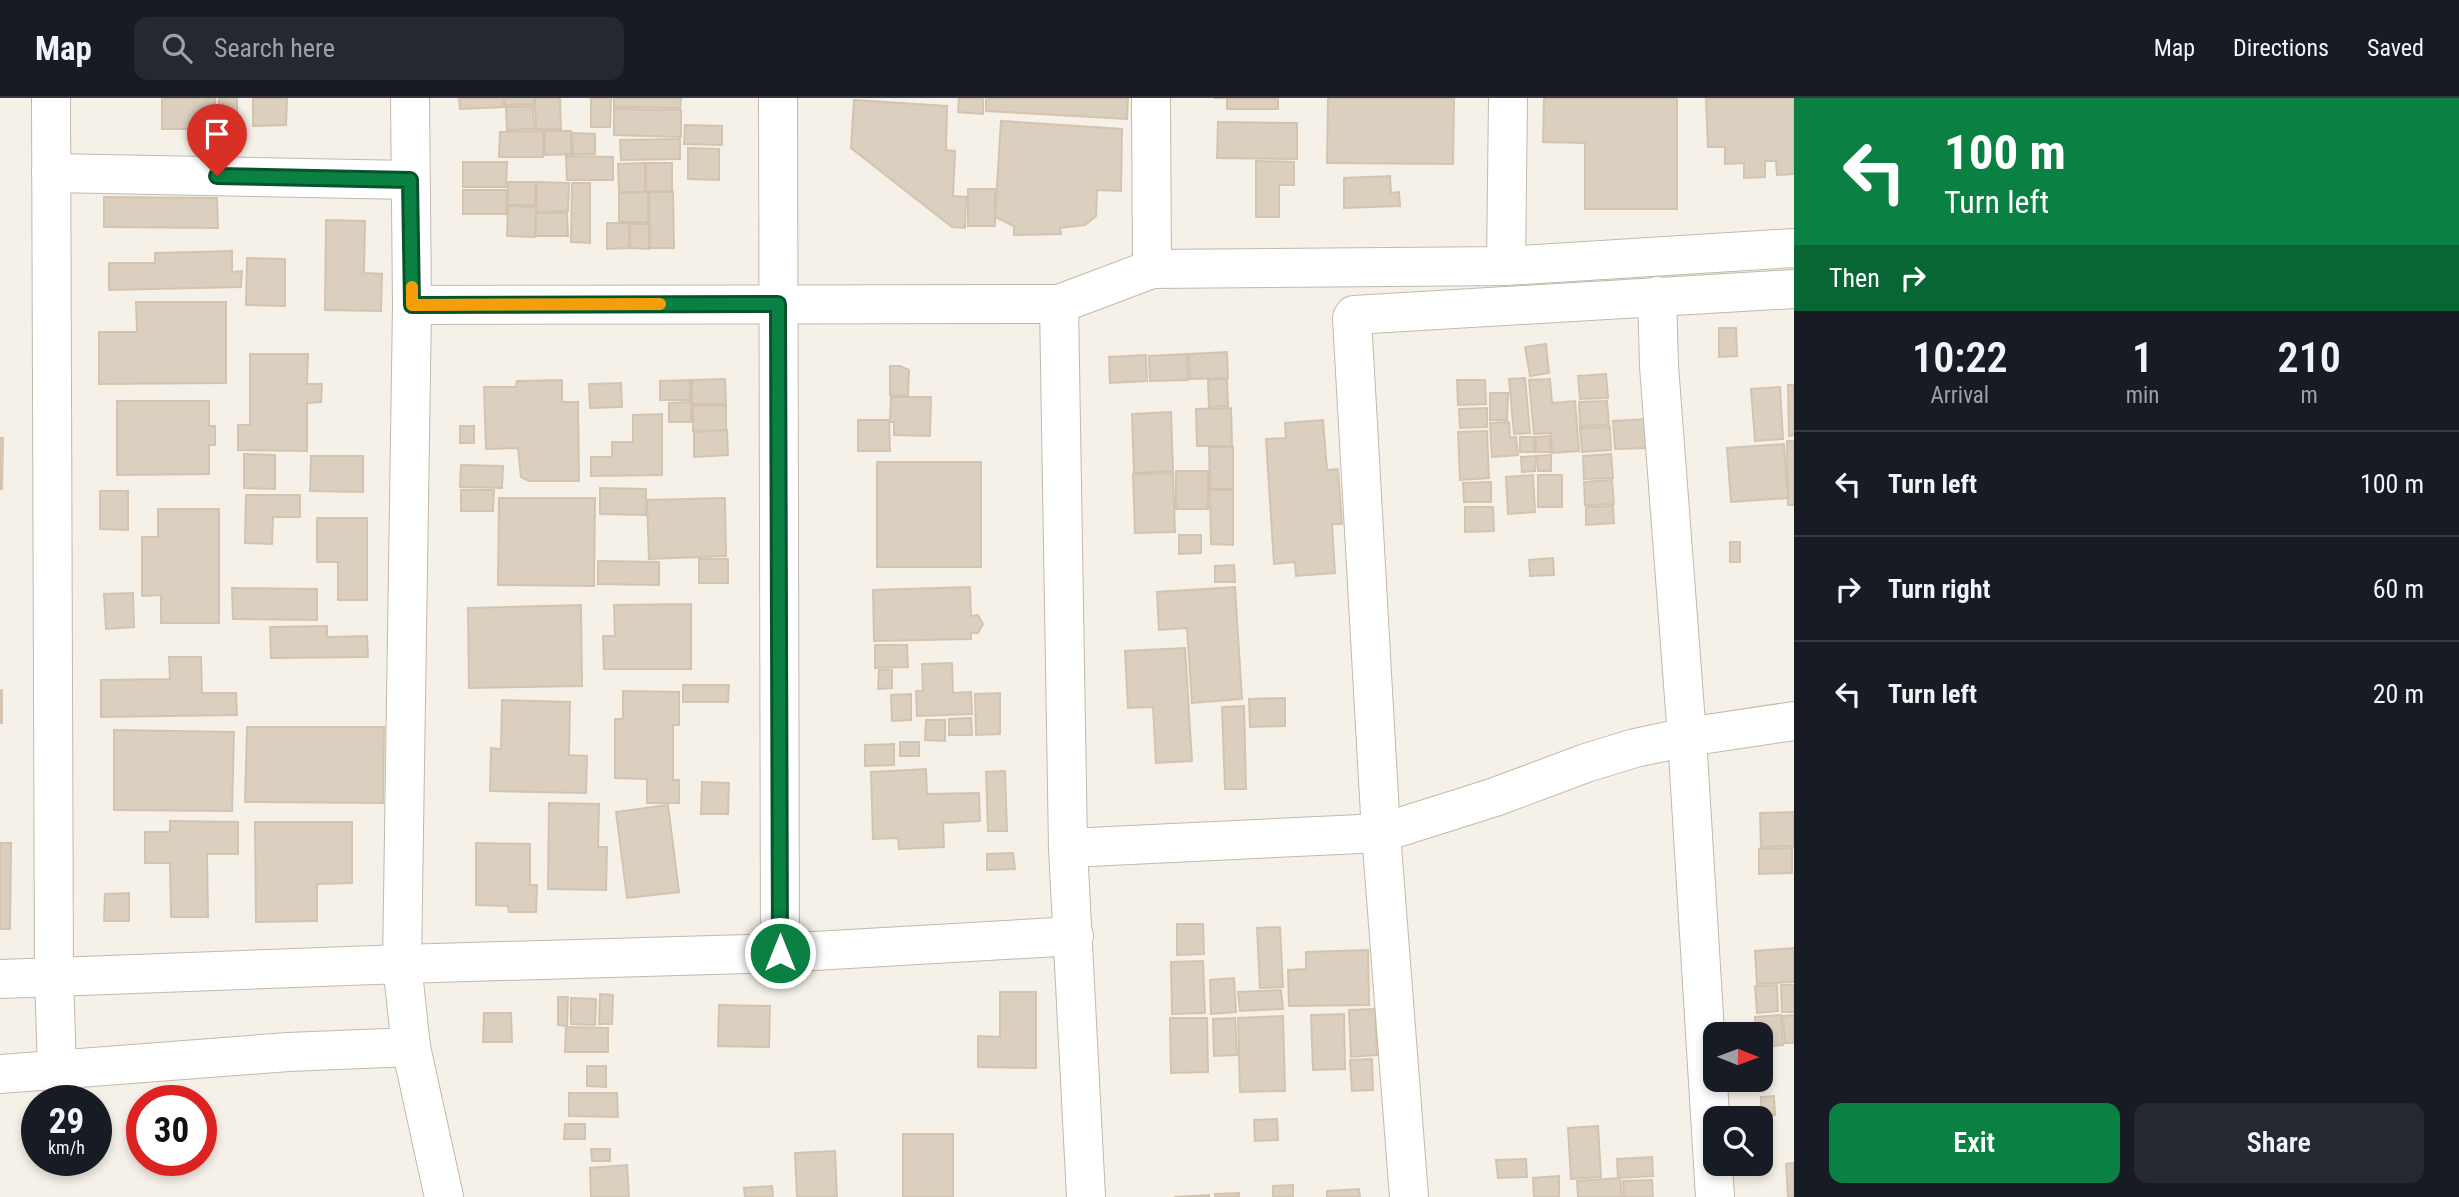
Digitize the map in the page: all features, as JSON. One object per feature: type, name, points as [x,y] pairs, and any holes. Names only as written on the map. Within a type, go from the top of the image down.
[{"type":"street","points":[[51,98],[54,976],[57,1069]]},
{"type":"street","points":[[410,98],[412,305],[402,964],[411,1048],[444,1197]]},
{"type":"street","points":[[778,98],[780,953]]},
{"type":"street","points":[[1151,98],[1152,269]]},
{"type":"street","points":[[1506,266],[1508,98]]},
{"type":"street","points":[[51,173],[410,180]]},
{"type":"street","points":[[412,305],[1059,304],[1152,269],[1506,266],[1794,248]]},
{"type":"street","points":[[1409,1197],[1381,833],[1352,318],[1354,315],[1794,289]]},
{"type":"street","points":[[1657,296],[1659,366],[1687,737],[1716,1197]]},
{"type":"street","points":[[1059,304],[1068,848],[1086,1197]]},
{"type":"street","points":[[1068,848],[1381,833],[1495,797],[1586,763],[1687,737],[1794,721]]},
{"type":"street","points":[[0,979],[780,953],[1074,936]]},
{"type":"street","points":[[0,1074],[288,1052],[411,1048]]},
{"type":"building","points":[[162,98],[215,98],[215,129],[162,129]]},
{"type":"building","points":[[219,98],[237,98],[237,118],[219,118]]},
{"type":"building","points":[[253,98],[287,98],[286,125],[253,126]]},
{"type":"building","points":[[459,98],[503,98],[504,107],[460,109]]},
{"type":"building","points":[[505,98],[534,98],[534,104],[505,105]]},
{"type":"building","points":[[535,98],[560,98],[561,129],[536,129]]},
{"type":"building","points":[[591,98],[611,98],[610,127],[591,127]]},
{"type":"building","points":[[614,98],[681,98],[680,108],[614,107]]},
{"type":"building","points":[[959,98],[983,98],[983,114],[958,112]]},
{"type":"building","points":[[986,98],[1128,98],[1127,119],[986,111]]},
{"type":"building","points":[[1227,98],[1278,98],[1278,109],[1227,109]]},
{"type":"building","points":[[1328,98],[1454,98],[1453,164],[1327,163]]},
{"type":"building","points":[[1544,98],[1677,98],[1677,209],[1585,209],[1585,143],[1543,142]]},
{"type":"building","points":[[1706,98],[1794,98],[1794,174],[1777,175],[1776,161],[1765,161],[1765,177],[1744,178],[1744,163],[1725,164],[1725,147],[1708,147]]},
{"type":"building","points":[[854,100],[947,106],[946,150],[955,151],[953,196],[966,197],[965,228],[952,227],[851,148]]},
{"type":"building","points":[[533,106],[534,129],[507,130],[506,107]]},
{"type":"building","points":[[614,109],[681,110],[681,137],[614,135]]},
{"type":"building","points":[[1001,121],[1122,129],[1121,191],[1097,190],[1096,216],[1085,225],[1060,228],[1061,234],[1014,235],[1014,226],[995,217]]},
{"type":"building","points":[[1218,122],[1297,123],[1297,159],[1217,158]]},
{"type":"building","points":[[685,125],[722,126],[722,145],[684,144]]},
{"type":"building","points":[[543,131],[543,157],[499,157],[500,132]]},
{"type":"building","points":[[545,131],[571,131],[571,154],[545,155]]},
{"type":"building","points":[[572,133],[595,134],[595,154],[573,154]]},
{"type":"building","points":[[680,139],[680,159],[621,160],[620,140]]},
{"type":"building","points":[[688,148],[719,149],[719,180],[688,179]]},
{"type":"building","points":[[566,156],[613,157],[613,180],[567,180]]},
{"type":"building","points":[[1256,161],[1294,162],[1294,185],[1279,185],[1279,217],[1256,217]]},
{"type":"building","points":[[463,162],[507,162],[506,187],[463,187]]},
{"type":"building","points":[[645,163],[645,192],[619,192],[618,164]]},
{"type":"building","points":[[646,163],[672,163],[672,191],[646,191]]},
{"type":"building","points":[[1390,176],[1391,193],[1399,192],[1400,206],[1344,208],[1344,178]]},
{"type":"building","points":[[508,182],[535,182],[535,205],[508,205]]},
{"type":"building","points":[[537,182],[569,183],[568,211],[536,212]]},
{"type":"building","points":[[572,183],[590,183],[590,243],[571,242]]},
{"type":"building","points":[[968,189],[995,189],[995,226],[968,226]]},
{"type":"building","points":[[463,190],[507,190],[506,214],[463,214]]},
{"type":"building","points":[[648,192],[648,222],[619,222],[619,193]]},
{"type":"building","points":[[649,192],[673,192],[674,248],[650,248]]},
{"type":"building","points":[[104,197],[217,198],[218,228],[104,227]]},
{"type":"building","points":[[508,206],[536,207],[535,237],[507,236]]},
{"type":"building","points":[[536,213],[567,213],[568,236],[536,236]]},
{"type":"building","points":[[326,220],[365,221],[364,273],[382,274],[381,311],[325,310]]},
{"type":"building","points":[[607,223],[629,223],[629,248],[607,249]]},
{"type":"building","points":[[630,224],[649,224],[649,249],[630,248]]},
{"type":"building","points":[[232,251],[232,272],[242,271],[241,287],[109,290],[109,263],[155,263],[155,253]]},
{"type":"building","points":[[247,258],[285,259],[285,306],[246,305]]},
{"type":"building","points":[[136,302],[226,302],[226,383],[99,384],[99,332],[137,332]]},
{"type":"building","points":[[1719,328],[1736,328],[1737,356],[1719,357]]},
{"type":"building","points":[[1546,344],[1549,373],[1530,376],[1525,347]]},
{"type":"building","points":[[1227,352],[1228,378],[1190,379],[1189,354]]},
{"type":"building","points":[[250,354],[308,354],[307,384],[322,384],[321,402],[307,403],[307,451],[238,450],[238,425],[250,425]]},
{"type":"building","points":[[1187,354],[1188,380],[1150,381],[1149,356]]},
{"type":"building","points":[[1146,355],[1147,381],[1110,383],[1109,357]]},
{"type":"building","points":[[890,366],[909,370],[908,396],[890,395]]},
{"type":"building","points":[[1606,374],[1608,398],[1580,399],[1578,376]]},
{"type":"building","points":[[1525,378],[1530,433],[1514,434],[1509,379]]},
{"type":"building","points":[[725,379],[726,404],[692,404],[692,380]]},
{"type":"building","points":[[1227,379],[1228,406],[1209,407],[1208,380]]},
{"type":"building","points":[[1550,379],[1552,403],[1575,401],[1579,451],[1552,453],[1551,433],[1534,434],[1529,380]]},
{"type":"building","points":[[562,380],[562,402],[578,402],[579,481],[529,481],[521,477],[518,448],[486,449],[484,387],[516,387],[517,381]]},
{"type":"building","points":[[690,380],[690,400],[660,400],[660,381]]},
{"type":"building","points":[[1457,380],[1485,380],[1486,404],[1458,405]]},
{"type":"building","points":[[621,383],[622,407],[590,408],[589,384]]},
{"type":"building","points":[[1788,385],[1794,385],[1794,435],[1789,436]]},
{"type":"building","points":[[1780,387],[1783,439],[1755,441],[1751,389]]},
{"type":"building","points":[[1490,393],[1508,393],[1507,420],[1490,420]]},
{"type":"building","points":[[891,397],[931,397],[930,436],[894,435],[894,422],[890,422]]},
{"type":"building","points":[[117,401],[209,401],[209,426],[215,426],[215,445],[209,445],[209,474],[117,475]]},
{"type":"building","points":[[1607,401],[1609,425],[1580,426],[1579,402]]},
{"type":"building","points":[[691,402],[691,422],[669,422],[669,403]]},
{"type":"building","points":[[726,405],[726,430],[693,431],[693,406]]},
{"type":"building","points":[[1231,408],[1232,446],[1197,446],[1196,409]]},
{"type":"building","points":[[1487,408],[1487,427],[1460,428],[1459,409]]},
{"type":"building","points":[[1171,412],[1173,471],[1134,473],[1132,414]]},
{"type":"building","points":[[662,414],[662,475],[591,476],[591,457],[612,457],[612,442],[633,442],[633,415]]},
{"type":"building","points":[[1647,419],[1648,448],[1615,449],[1613,421]]},
{"type":"building","points":[[858,420],[889,420],[890,451],[858,451]]},
{"type":"building","points":[[1323,420],[1327,470],[1338,469],[1342,524],[1332,524],[1335,573],[1296,576],[1295,562],[1274,564],[1266,439],[1286,438],[1285,423]]},
{"type":"building","points":[[1509,422],[1510,438],[1516,437],[1518,455],[1492,457],[1490,423]]},
{"type":"building","points":[[460,426],[474,426],[474,443],[460,443]]},
{"type":"building","points":[[1610,427],[1611,450],[1582,452],[1580,428]]},
{"type":"building","points":[[727,430],[728,455],[694,457],[694,432]]},
{"type":"building","points":[[1487,431],[1489,478],[1460,480],[1458,432]]},
{"type":"building","points":[[1550,436],[1550,452],[1536,452],[1536,437]]},
{"type":"building","points":[[1520,437],[1534,437],[1534,452],[1520,452]]},
{"type":"building","points":[[0,438],[3,438],[2,489],[0,489]]},
{"type":"building","points":[[1787,441],[1794,441],[1794,505],[1788,505]]},
{"type":"building","points":[[1784,444],[1788,498],[1731,502],[1727,448]]},
{"type":"building","points":[[1209,447],[1233,447],[1233,489],[1210,489]]},
{"type":"building","points":[[244,454],[275,455],[275,489],[244,488]]},
{"type":"building","points":[[1611,454],[1613,478],[1584,479],[1583,456]]},
{"type":"building","points":[[1551,455],[1551,471],[1538,471],[1537,456]]},
{"type":"building","points":[[311,456],[363,456],[363,492],[310,491]]},
{"type":"building","points":[[1536,456],[1535,471],[1522,472],[1521,457]]},
{"type":"building","points":[[877,462],[981,462],[981,567],[877,567]]},
{"type":"building","points":[[461,465],[503,466],[502,488],[460,487]]},
{"type":"building","points":[[1176,471],[1208,471],[1208,509],[1176,509]]},
{"type":"building","points":[[1173,473],[1175,532],[1135,533],[1133,474]]},
{"type":"building","points":[[1533,475],[1535,512],[1508,514],[1506,477]]},
{"type":"building","points":[[1538,475],[1562,475],[1562,507],[1538,507]]},
{"type":"building","points":[[1612,480],[1614,504],[1585,505],[1584,482]]},
{"type":"building","points":[[1491,482],[1491,502],[1464,502],[1463,483]]},
{"type":"building","points":[[600,488],[646,489],[646,515],[600,514]]},
{"type":"building","points":[[461,490],[494,490],[493,511],[461,511]]},
{"type":"building","points":[[1210,490],[1233,490],[1233,545],[1211,544]]},
{"type":"building","points":[[100,491],[128,491],[128,530],[100,529]]},
{"type":"building","points":[[246,495],[300,495],[300,517],[273,517],[272,544],[245,543]]},
{"type":"building","points":[[499,498],[595,498],[594,586],[498,585]]},
{"type":"building","points":[[725,498],[726,556],[649,559],[647,500]]},
{"type":"building","points":[[1613,506],[1614,523],[1586,525],[1586,507]]},
{"type":"building","points":[[1465,507],[1493,507],[1494,531],[1465,532]]},
{"type":"building","points":[[158,509],[219,509],[219,623],[161,623],[161,595],[142,596],[142,537],[158,537]]},
{"type":"building","points":[[317,518],[367,518],[367,600],[338,600],[338,562],[317,562]]},
{"type":"building","points":[[1179,535],[1201,535],[1201,553],[1179,554]]},
{"type":"building","points":[[1730,542],[1740,542],[1740,562],[1730,562]]},
{"type":"building","points":[[1553,558],[1554,575],[1530,576],[1529,560]]},
{"type":"building","points":[[699,559],[728,559],[728,583],[699,583]]},
{"type":"building","points":[[598,561],[659,562],[659,585],[598,584]]},
{"type":"building","points":[[1234,565],[1235,582],[1215,582],[1215,566]]},
{"type":"building","points":[[970,587],[971,616],[978,615],[983,624],[978,633],[971,633],[971,639],[874,641],[873,590]]},
{"type":"building","points":[[1235,587],[1242,699],[1192,703],[1187,628],[1159,630],[1157,592]]},
{"type":"building","points":[[232,588],[317,589],[317,620],[233,619]]},
{"type":"building","points":[[133,593],[134,627],[106,629],[104,594]]},
{"type":"building","points":[[691,604],[691,669],[604,669],[603,636],[615,636],[614,605]]},
{"type":"building","points":[[581,605],[582,686],[469,688],[468,608]]},
{"type":"building","points":[[327,626],[327,637],[367,636],[368,657],[271,658],[270,627]]},
{"type":"building","points":[[875,645],[907,645],[908,667],[875,668]]},
{"type":"building","points":[[1185,648],[1192,761],[1156,763],[1153,707],[1128,708],[1125,651]]},
{"type":"building","points":[[169,657],[201,657],[202,693],[236,693],[237,715],[101,717],[101,680],[170,679]]},
{"type":"building","points":[[952,663],[953,693],[971,692],[972,714],[917,716],[916,691],[923,691],[922,664]]},
{"type":"building","points":[[879,670],[892,670],[892,688],[878,689]]},
{"type":"building","points":[[683,685],[729,685],[728,702],[683,702]]},
{"type":"building","points":[[2,690],[2,723],[0,723]]},
{"type":"building","points":[[623,691],[679,692],[679,725],[673,725],[673,780],[679,780],[679,803],[647,803],[647,779],[615,778],[615,719],[623,719]]},
{"type":"building","points":[[1000,693],[1000,734],[976,735],[975,694]]},
{"type":"building","points":[[911,694],[911,720],[892,721],[891,695]]},
{"type":"building","points":[[1285,698],[1285,726],[1250,727],[1249,699]]},
{"type":"building","points":[[502,700],[570,702],[569,755],[587,756],[586,793],[490,791],[491,748],[501,749]]},
{"type":"building","points":[[1244,706],[1246,789],[1225,789],[1222,707]]},
{"type":"building","points":[[971,718],[972,735],[949,735],[949,719]]},
{"type":"building","points":[[926,720],[945,720],[945,741],[925,740]]},
{"type":"building","points":[[247,727],[384,727],[383,803],[245,802]]},
{"type":"building","points":[[114,730],[234,732],[232,811],[114,810]]},
{"type":"building","points":[[900,742],[919,742],[919,756],[900,756]]},
{"type":"building","points":[[894,744],[894,765],[865,766],[865,745]]},
{"type":"building","points":[[926,769],[927,794],[979,793],[980,821],[943,823],[944,847],[899,849],[898,838],[873,839],[871,772]]},
{"type":"building","points":[[1005,771],[1007,831],[988,831],[986,772]]},
{"type":"building","points":[[702,782],[729,783],[728,814],[701,814]]},
{"type":"building","points":[[549,803],[599,804],[598,847],[607,847],[606,890],[548,889]]},
{"type":"building","points":[[668,805],[679,892],[627,898],[616,812]]},
{"type":"building","points":[[1794,812],[1794,846],[1761,847],[1760,813]]},
{"type":"building","points":[[170,821],[238,822],[238,854],[207,854],[208,917],[171,917],[170,863],[145,863],[145,832],[170,832]]},
{"type":"building","points":[[255,822],[352,822],[352,883],[317,884],[317,921],[256,922]]},
{"type":"building","points":[[0,843],[11,843],[10,929],[0,929]]},
{"type":"building","points":[[476,843],[530,844],[530,885],[537,885],[536,912],[509,912],[508,906],[476,905]]},
{"type":"building","points":[[1792,848],[1792,873],[1759,874],[1759,849]]},
{"type":"building","points":[[1013,853],[1015,869],[987,870],[987,854]]},
{"type":"building","points":[[129,893],[129,921],[104,921],[105,894]]},
{"type":"building","points":[[1177,924],[1203,924],[1204,954],[1177,955]]},
{"type":"building","points":[[1280,927],[1283,987],[1260,988],[1257,928]]},
{"type":"building","points":[[1794,948],[1794,982],[1757,984],[1755,951]]},
{"type":"building","points":[[1368,950],[1369,1005],[1289,1006],[1288,970],[1306,969],[1306,952]]},
{"type":"building","points":[[1203,961],[1205,1013],[1172,1014],[1171,962]]},
{"type":"building","points":[[1234,978],[1236,1012],[1211,1014],[1210,980]]},
{"type":"building","points":[[1777,985],[1778,1011],[1757,1013],[1755,986]]},
{"type":"building","points":[[1781,985],[1794,985],[1794,1012],[1782,1012]]},
{"type":"building","points":[[1281,990],[1283,1009],[1240,1011],[1238,992]]},
{"type":"building","points":[[1000,992],[1036,992],[1036,1068],[978,1067],[978,1036],[1000,1037]]},
{"type":"building","points":[[600,994],[613,995],[612,1024],[599,1024]]},
{"type":"building","points":[[558,997],[568,997],[567,1026],[558,1025]]},
{"type":"building","points":[[571,998],[596,999],[595,1025],[571,1024]]},
{"type":"building","points":[[719,1005],[770,1006],[769,1047],[718,1046]]},
{"type":"building","points":[[1375,1009],[1377,1055],[1351,1057],[1349,1010]]},
{"type":"building","points":[[484,1013],[511,1013],[512,1042],[483,1042]]},
{"type":"building","points":[[1344,1014],[1345,1069],[1313,1070],[1311,1015]]},
{"type":"building","points":[[1781,1015],[1783,1045],[1773,1046],[1773,1022],[1755,1022],[1755,1017]]},
{"type":"building","points":[[1794,1015],[1794,1043],[1785,1043],[1783,1016]]},
{"type":"building","points":[[1283,1016],[1285,1091],[1240,1092],[1238,1018]]},
{"type":"building","points":[[1170,1018],[1207,1018],[1208,1072],[1171,1073]]},
{"type":"building","points":[[1235,1018],[1237,1055],[1214,1056],[1213,1019]]},
{"type":"building","points":[[566,1027],[608,1028],[608,1052],[565,1052]]},
{"type":"building","points":[[1372,1059],[1373,1090],[1352,1091],[1350,1060]]},
{"type":"building","points":[[587,1066],[606,1066],[606,1087],[587,1086]]},
{"type":"building","points":[[569,1093],[617,1093],[618,1117],[569,1116]]},
{"type":"building","points":[[1774,1096],[1775,1115],[1773,1106],[1761,1106],[1761,1097]]},
{"type":"building","points":[[1277,1119],[1278,1140],[1255,1141],[1254,1120]]},
{"type":"building","points":[[565,1124],[585,1124],[585,1139],[564,1139]]},
{"type":"building","points":[[1598,1126],[1601,1177],[1571,1179],[1568,1128]]},
{"type":"building","points":[[903,1134],[953,1134],[953,1197],[903,1197]]},
{"type":"building","points":[[591,1149],[610,1149],[610,1161],[592,1161]]},
{"type":"building","points":[[835,1151],[837,1197],[797,1197],[795,1153]]},
{"type":"building","points":[[1652,1157],[1653,1176],[1618,1178],[1617,1159]]},
{"type":"building","points":[[1526,1159],[1527,1177],[1498,1178],[1496,1160]]},
{"type":"building","points":[[1794,1163],[1794,1197],[1788,1197],[1786,1164]]},
{"type":"building","points":[[627,1165],[629,1197],[591,1197],[590,1168]]},
{"type":"building","points":[[1559,1176],[1559,1197],[1534,1197],[1533,1178]]},
{"type":"building","points":[[1620,1178],[1622,1197],[1578,1197],[1577,1181]]},
{"type":"building","points":[[1652,1180],[1653,1197],[1624,1197],[1623,1181]]},
{"type":"building","points":[[1293,1185],[1293,1197],[1273,1197],[1273,1186]]},
{"type":"building","points":[[772,1186],[773,1197],[745,1197],[744,1188]]},
{"type":"building","points":[[1359,1189],[1360,1197],[1327,1197],[1327,1191]]},
{"type":"building","points":[[1239,1193],[1239,1197],[1215,1197],[1215,1194]]},
{"type":"building","points":[[1209,1195],[1209,1197],[1174,1197]]},
{"type":"slow traffic","points":[[412,287],[412,305],[660,304]]},
{"type":"route","points":[[217,176],[410,180],[412,305],[778,304],[780,953]]}]
